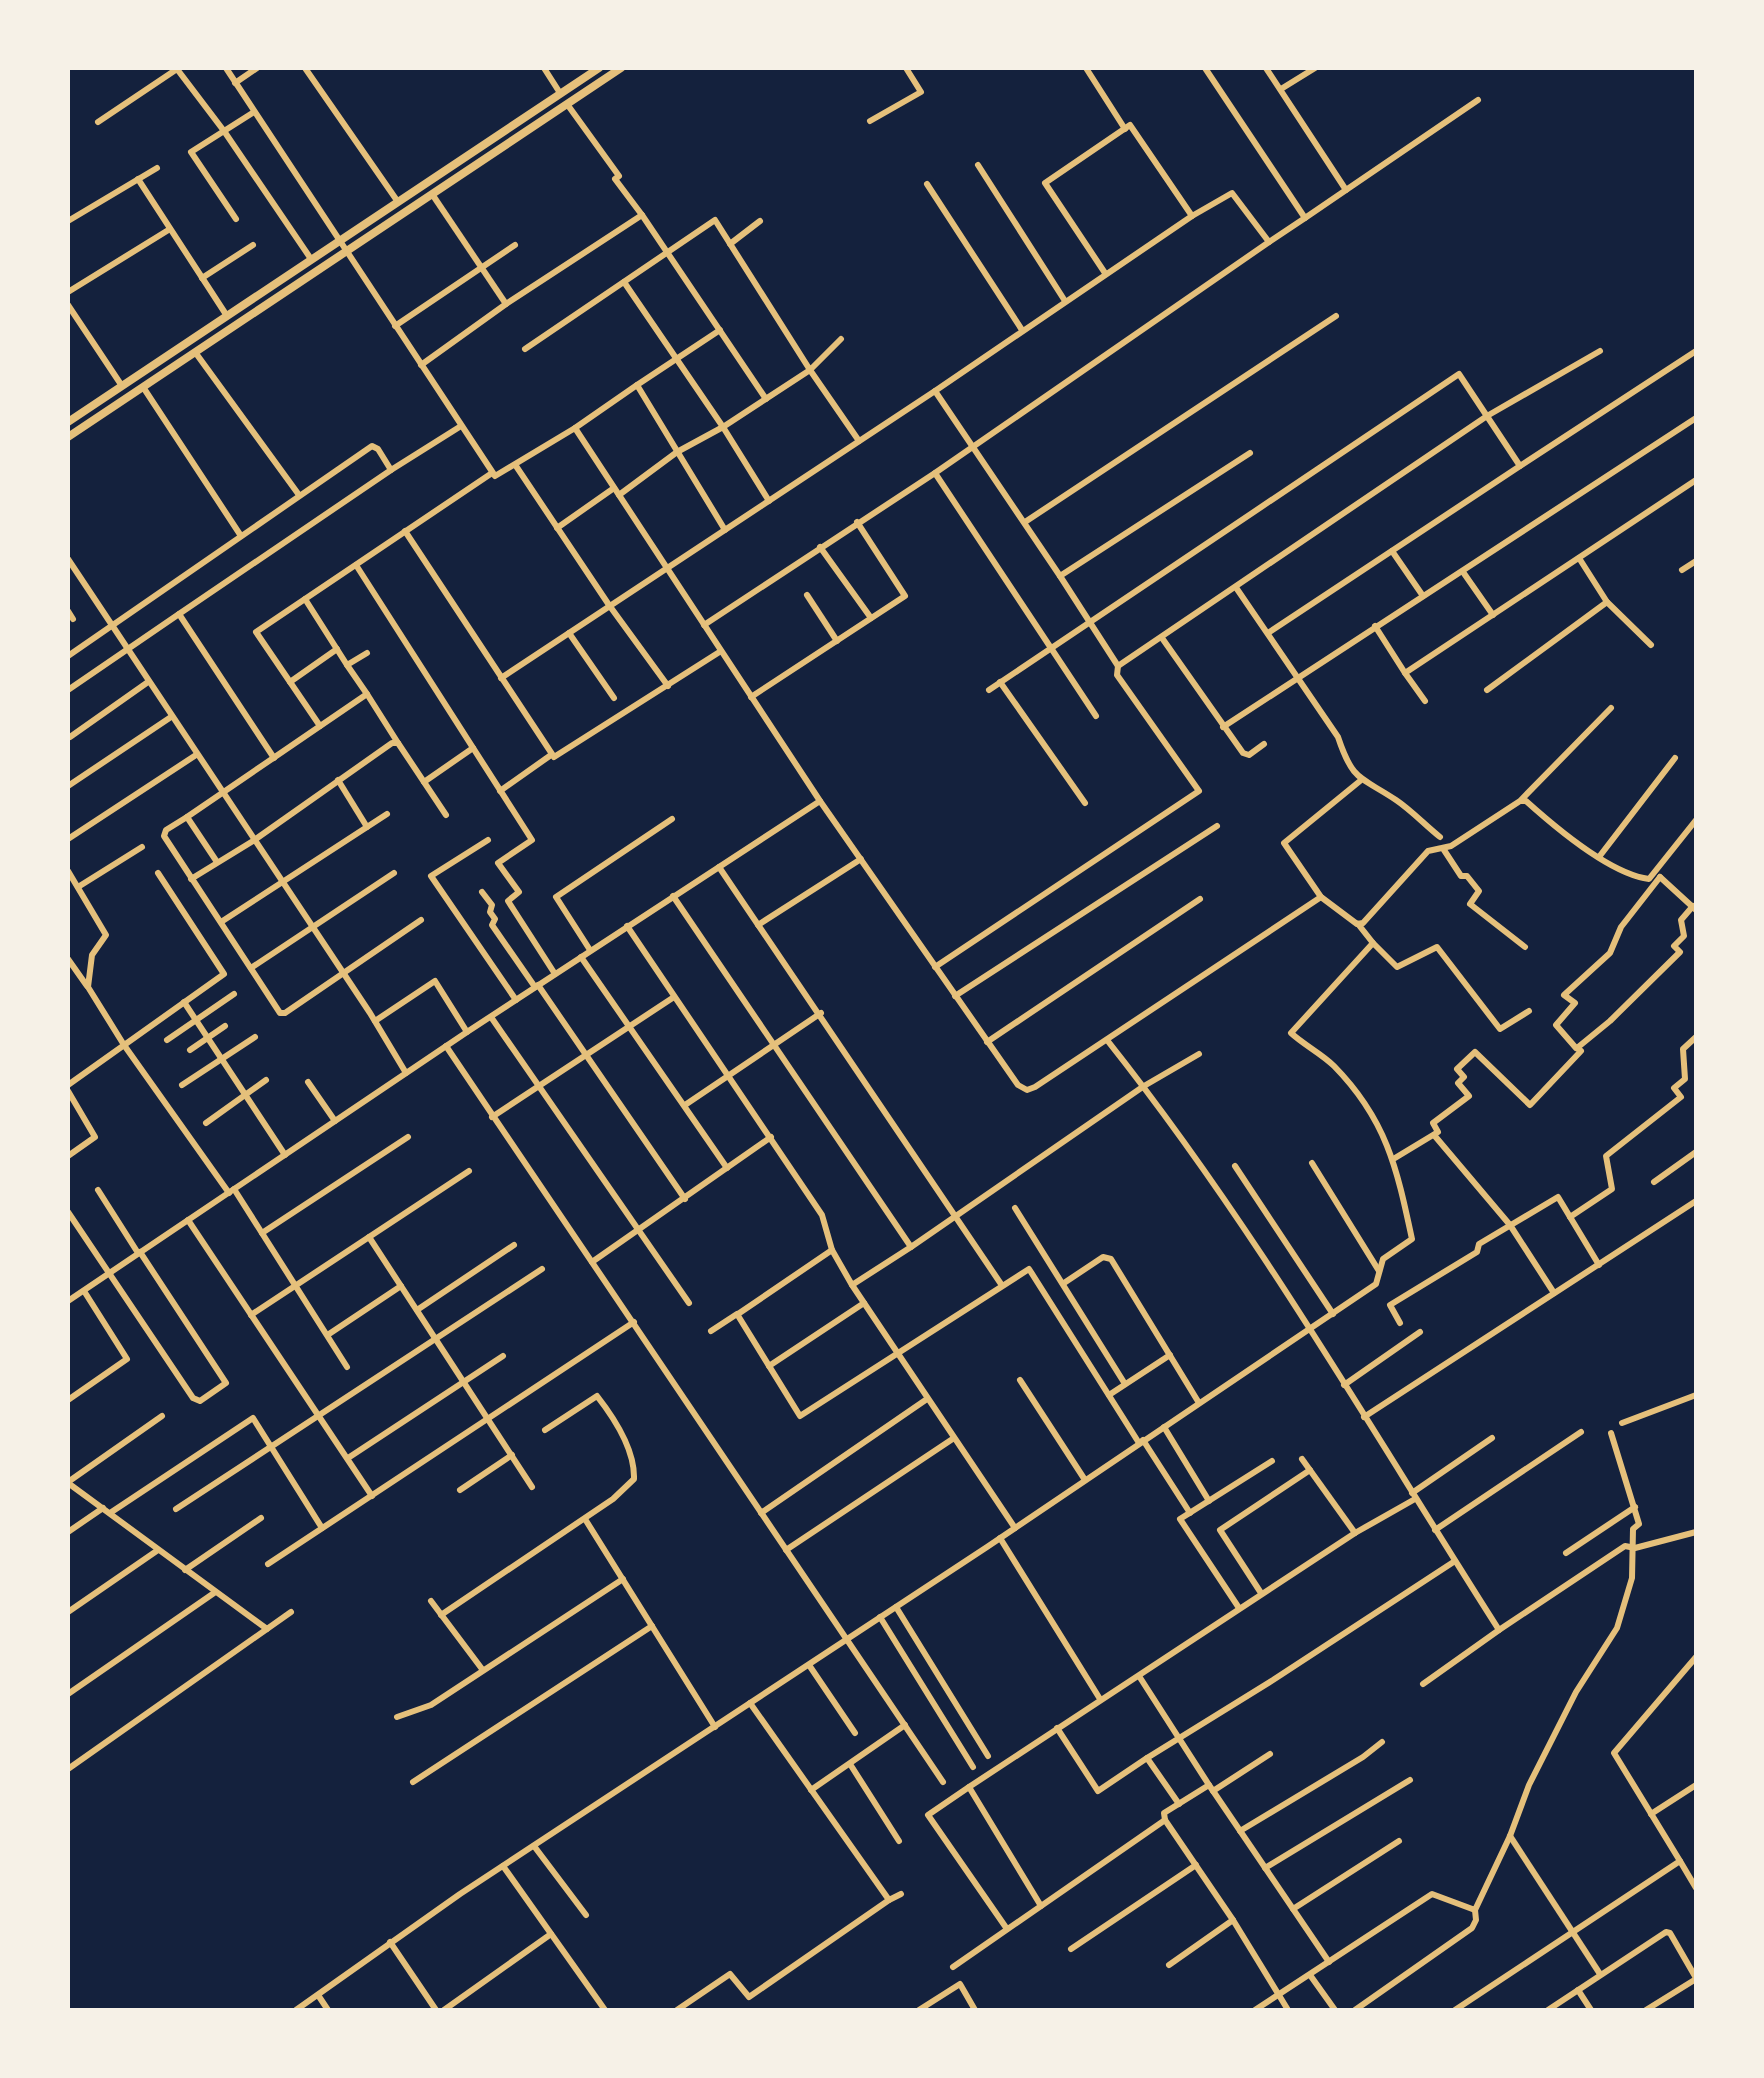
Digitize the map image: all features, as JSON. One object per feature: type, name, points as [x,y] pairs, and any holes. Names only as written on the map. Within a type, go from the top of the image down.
[{"type":"main road","points":[[68,422],[599,68]]},
{"type":"main road","points":[[68,437],[621,68]]},
{"type":"street","points":[[226,68],[497,477],[720,330]]},
{"type":"street","points":[[235,82],[257,68]]},
{"type":"street","points":[[305,68],[398,202]]},
{"type":"street","points":[[544,68],[560,93]]},
{"type":"street","points":[[870,121],[921,92],[906,68]]},
{"type":"street","points":[[1086,68],[1124,129]]},
{"type":"street","points":[[1205,68],[1305,218]]},
{"type":"street","points":[[1266,68],[1346,190]]},
{"type":"street","points":[[1281,90],[1314,68]]},
{"type":"street","points":[[98,122],[177,69],[311,260]]},
{"type":"street","points":[[704,625],[973,447],[1478,100]]},
{"type":"street","points":[[567,104],[620,176],[614,179],[668,251],[766,399]]},
{"type":"street","points":[[236,219],[192,152],[254,112]]},
{"type":"street","points":[[1105,273],[1045,183],[1124,129],[1130,126],[1192,216]]},
{"type":"street","points":[[978,165],[1065,300]]},
{"type":"street","points":[[68,221],[157,168]]},
{"type":"street","points":[[138,179],[226,316]]},
{"type":"street","points":[[927,184],[1022,330]]},
{"type":"street","points":[[501,678],[935,391],[1105,273],[1232,193],[1269,242]]},
{"type":"street","points":[[432,194],[506,304]]},
{"type":"street","points":[[421,365],[506,304],[642,216]]},
{"type":"street","points":[[525,348],[715,220],[859,440]]},
{"type":"street","points":[[730,244],[760,221]]},
{"type":"street","points":[[68,292],[170,229]]},
{"type":"street","points":[[202,278],[253,245]]},
{"type":"street","points":[[395,326],[515,245]]},
{"type":"street","points":[[624,282],[769,501]]},
{"type":"street","points":[[68,305],[122,386]]},
{"type":"street","points":[[1025,522],[1336,316]]},
{"type":"street","points":[[557,528],[677,452],[723,428],[810,370],[841,339]]},
{"type":"street","points":[[1118,666],[1487,416],[1600,351]]},
{"type":"street","points":[[1268,634],[1696,351]]},
{"type":"street","points":[[195,352],[299,495]]},
{"type":"street","points":[[989,690],[1459,374],[1520,466]]},
{"type":"street","points":[[636,385],[725,530]]},
{"type":"street","points":[[143,386],[241,536]]},
{"type":"street","points":[[935,391],[1090,621],[1118,666],[1118,675],[1199,791],[936,967]]},
{"type":"street","points":[[1223,727],[1696,418]]},
{"type":"street","points":[[68,690],[461,426]]},
{"type":"street","points":[[575,428],[820,801],[1018,1085],[1027,1090],[1321,897]]},
{"type":"street","points":[[68,656],[372,446],[391,470]]},
{"type":"street","points":[[1060,576],[1250,453]]},
{"type":"street","points":[[516,466],[609,606],[668,686]]},
{"type":"street","points":[[320,726],[256,632],[492,473]]},
{"type":"street","points":[[934,473],[1096,716]]},
{"type":"street","points":[[1405,673],[1696,480]]},
{"type":"street","points":[[751,696],[905,596],[857,522]]},
{"type":"street","points":[[405,532],[551,755],[558,758],[721,651]]},
{"type":"street","points":[[820,547],[871,618]]},
{"type":"street","points":[[1392,550],[1423,596]]},
{"type":"street","points":[[1579,558],[1608,602],[1651,644]]},
{"type":"street","points":[[68,559],[406,1073]]},
{"type":"street","points":[[1682,570],[1696,561]]},
{"type":"street","points":[[356,564],[532,840],[498,862],[520,892],[508,901],[555,974]]},
{"type":"street","points":[[1463,572],[1493,615]]},
{"type":"street","points":[[1237,588],[1338,737],[1346,762],[1360,781],[1398,801],[1440,837]]},
{"type":"street","points":[[807,595],[837,640]]},
{"type":"street","points":[[305,599],[446,816]]},
{"type":"street","points":[[1487,690],[1608,602]]},
{"type":"street","points":[[179,614],[274,758]]},
{"type":"street","points":[[1375,626],[1424,701]]},
{"type":"street","points":[[570,633],[614,698]]},
{"type":"street","points":[[1162,638],[1246,756],[1264,744]]},
{"type":"street","points":[[290,682],[337,649]]},
{"type":"street","points":[[348,666],[368,653]]},
{"type":"street","points":[[70,736],[148,682]]},
{"type":"street","points":[[1000,682],[1085,803]]},
{"type":"street","points":[[367,694],[166,830],[164,836],[282,1014],[421,920]]},
{"type":"street","points":[[1358,924],[1428,852],[1444,850],[1520,801],[1611,708]]},
{"type":"street","points":[[68,786],[171,717]]},
{"type":"street","points":[[191,879],[253,842],[392,743],[398,743]]},
{"type":"street","points":[[424,782],[473,748]]},
{"type":"street","points":[[68,839],[196,755]]},
{"type":"street","points":[[500,790],[551,755]]},
{"type":"street","points":[[1599,857],[1676,758]]},
{"type":"street","points":[[338,780],[367,827]]},
{"type":"street","points":[[1360,781],[1284,843],[1321,897],[1358,924],[1397,968],[1437,947],[1500,1029],[1529,1011]]},
{"type":"street","points":[[68,1301],[490,1016],[820,801]]},
{"type":"street","points":[[1520,801],[1599,857],[1638,878],[1658,876]]},
{"type":"street","points":[[221,922],[386,814]]},
{"type":"street","points":[[187,817],[217,862]]},
{"type":"street","points":[[590,950],[556,897],[672,818]]},
{"type":"street","points":[[1394,1158],[1438,1132],[1433,1124],[1469,1096],[1458,1083],[1464,1077],[1457,1069],[1475,1052],[1530,1104],[1581,1052],[1556,1025],[1575,1003],[1564,996],[1610,953],[1621,927],[1696,820]]},
{"type":"street","points":[[955,996],[1216,826]]},
{"type":"street","points":[[488,840],[431,876],[516,1000]]},
{"type":"street","points":[[78,887],[142,848]]},
{"type":"street","points":[[1444,850],[1461,876],[1468,876],[1479,891],[1470,904],[1525,947]]},
{"type":"street","points":[[758,924],[861,859]]},
{"type":"street","points":[[719,866],[1001,1284]]},
{"type":"street","points":[[68,871],[106,935],[92,954],[88,987]]},
{"type":"street","points":[[68,1156],[94,1137],[68,1088],[224,974],[158,873]]},
{"type":"street","points":[[251,968],[394,873]]},
{"type":"street","points":[[1577,1048],[1680,952],[1674,946],[1684,936],[1681,920],[1696,908],[1658,876]]},
{"type":"street","points":[[482,892],[492,906],[492,924],[685,1199]]},
{"type":"street","points":[[673,896],[911,1247]]},
{"type":"street","points":[[987,1042],[1200,899]]},
{"type":"street","points":[[627,926],[772,1137],[822,1215],[832,1250],[852,1285],[1015,1528]]},
{"type":"street","points":[[296,2010],[503,1866],[896,1608],[1376,1284],[1384,1259],[1412,1239],[1394,1158],[1367,1106],[1333,1064],[1291,1034],[1373,942]]},
{"type":"street","points":[[580,957],[728,1168]]},
{"type":"street","points":[[68,959],[124,1045],[262,1233],[347,1367]]},
{"type":"street","points":[[376,1022],[435,981],[467,1032]]},
{"type":"street","points":[[167,1040],[234,994]]},
{"type":"street","points":[[492,1118],[674,997]]},
{"type":"street","points":[[184,1002],[284,1155]]},
{"type":"street","points":[[685,1105],[820,1014]]},
{"type":"street","points":[[490,1016],[689,1303]]},
{"type":"street","points":[[190,1050],[225,1026]]},
{"type":"street","points":[[182,1085],[255,1037]]},
{"type":"street","points":[[1570,1217],[1612,1189],[1606,1156],[1680,1096],[1674,1088],[1686,1079],[1682,1049],[1696,1037]]},
{"type":"street","points":[[1106,1039],[1144,1086],[1311,1328],[1499,1630]]},
{"type":"street","points":[[446,1046],[944,1782]]},
{"type":"street","points":[[852,1285],[1144,1086],[1199,1054]]},
{"type":"street","points":[[206,1123],[266,1080]]},
{"type":"street","points":[[308,1082],[335,1121]]},
{"type":"street","points":[[1434,1134],[1510,1225],[1554,1293]]},
{"type":"street","points":[[262,1233],[408,1137]]},
{"type":"street","points":[[592,1262],[772,1137]]},
{"type":"street","points":[[1654,1182],[1696,1152]]},
{"type":"street","points":[[1312,1164],[1380,1272]]},
{"type":"street","points":[[1234,1166],[1333,1314]]},
{"type":"street","points":[[251,1315],[470,1170]]},
{"type":"street","points":[[68,1212],[193,1398],[200,1401],[224,1385],[224,1379],[98,1190]]},
{"type":"street","points":[[1400,1323],[1390,1305],[1477,1252],[1479,1244],[1558,1198],[1599,1264]]},
{"type":"street","points":[[1364,1417],[1696,1201]]},
{"type":"street","points":[[1015,1208],[1125,1384]]},
{"type":"street","points":[[188,1220],[372,1496]]},
{"type":"street","points":[[369,1237],[532,1487]]},
{"type":"street","points":[[416,1310],[514,1245]]},
{"type":"street","points":[[711,1331],[832,1250]]},
{"type":"street","points":[[1064,1282],[1103,1257],[1111,1259],[1199,1403]]},
{"type":"street","points":[[176,1510],[542,1269]]},
{"type":"street","points":[[738,1314],[800,1416],[1030,1269],[1109,1395],[1190,1513]]},
{"type":"street","points":[[328,1334],[402,1286]]},
{"type":"street","points":[[68,1400],[128,1359],[84,1290]]},
{"type":"street","points":[[769,1366],[864,1304]]},
{"type":"street","points":[[268,1564],[634,1322]]},
{"type":"street","points":[[1344,1384],[1420,1332]]},
{"type":"street","points":[[1109,1395],[1170,1354]]},
{"type":"street","points":[[348,1458],[503,1356]]},
{"type":"street","points":[[1020,1380],[1085,1480]]},
{"type":"street","points":[[1622,1423],[1696,1395]]},
{"type":"street","points":[[441,1615],[585,1519],[628,1488],[634,1479],[635,1464],[629,1448],[597,1396],[545,1430]]},
{"type":"street","points":[[761,1513],[927,1399]]},
{"type":"street","points":[[162,1416],[68,1483],[268,1629]]},
{"type":"street","points":[[68,1532],[253,1418],[322,1528]]},
{"type":"street","points":[[1164,1427],[1209,1500]]},
{"type":"street","points":[[1435,1530],[1582,1432]]},
{"type":"street","points":[[1356,2010],[1472,1928],[1475,1910],[1529,1785],[1576,1692],[1617,1628],[1629,1590],[1635,1548],[1633,1529],[1639,1524],[1611,1433]]},
{"type":"street","points":[[786,1550],[954,1438]]},
{"type":"street","points":[[1007,1929],[928,1816],[1100,1699],[1414,1496],[1492,1438]]},
{"type":"street","points":[[460,1490],[512,1455]]},
{"type":"street","points":[[1302,1459],[1355,1533]]},
{"type":"street","points":[[1239,1608],[1180,1519],[1272,1461]]},
{"type":"street","points":[[1261,1594],[1220,1530],[1310,1470]]},
{"type":"street","points":[[1566,1553],[1635,1507]]},
{"type":"street","points":[[185,1570],[261,1518]]},
{"type":"street","points":[[585,1519],[715,1727]]},
{"type":"street","points":[[1423,1684],[1625,1546],[1635,1548],[1696,1532]]},
{"type":"street","points":[[1000,1538],[1100,1699]]},
{"type":"street","points":[[68,1612],[158,1550]]},
{"type":"street","points":[[1057,1728],[1098,1791],[1454,1560]]},
{"type":"street","points":[[397,1717],[432,1706],[622,1579]]},
{"type":"street","points":[[68,1694],[214,1593]]},
{"type":"street","points":[[431,1601],[482,1670]]},
{"type":"street","points":[[896,1608],[988,1756]]},
{"type":"street","points":[[68,1768],[292,1612]]},
{"type":"street","points":[[880,1618],[973,1767]]},
{"type":"street","points":[[413,1782],[652,1626]]},
{"type":"street","points":[[1696,1657],[1614,1754],[1696,1888]]},
{"type":"street","points":[[809,1665],[854,1733]]},
{"type":"street","points":[[1139,1676],[1329,1962]]},
{"type":"street","points":[[750,1704],[889,1900]]},
{"type":"street","points":[[812,1790],[905,1725]]},
{"type":"street","points":[[1240,1831],[1382,1742]]},
{"type":"street","points":[[1270,1754],[1164,1813],[1164,1820],[1233,1920],[1288,2010]]},
{"type":"street","points":[[1147,1758],[1179,1804]]},
{"type":"street","points":[[850,1764],[899,1841]]},
{"type":"street","points":[[1266,1868],[1410,1780]]},
{"type":"street","points":[[970,1787],[1041,1906]]},
{"type":"street","points":[[1651,1814],[1696,1787]]},
{"type":"street","points":[[953,1967],[1164,1820]]},
{"type":"street","points":[[1510,1836],[1600,1974]]},
{"type":"street","points":[[1293,1909],[1398,1841]]},
{"type":"street","points":[[534,1846],[586,1915]]},
{"type":"street","points":[[1454,2010],[1680,1861]]},
{"type":"street","points":[[1072,1949],[1196,1865]]},
{"type":"street","points":[[503,1866],[605,2010]]},
{"type":"street","points":[[677,2010],[730,1974],[749,1997],[902,1894]]},
{"type":"street","points":[[1255,2010],[1432,1894],[1475,1910]]},
{"type":"street","points":[[1168,1965],[1233,1920]]},
{"type":"street","points":[[1548,2010],[1670,1933],[1696,1978],[1646,2010]]},
{"type":"street","points":[[444,2010],[551,1934]]},
{"type":"street","points":[[390,1942],[436,2010]]},
{"type":"street","points":[[1310,1974],[1335,2010]]},
{"type":"street","points":[[919,2010],[960,1984],[975,2010]]},
{"type":"street","points":[[1578,1990],[1590,2010]]},
{"type":"street","points":[[318,1995],[328,2010]]}]
